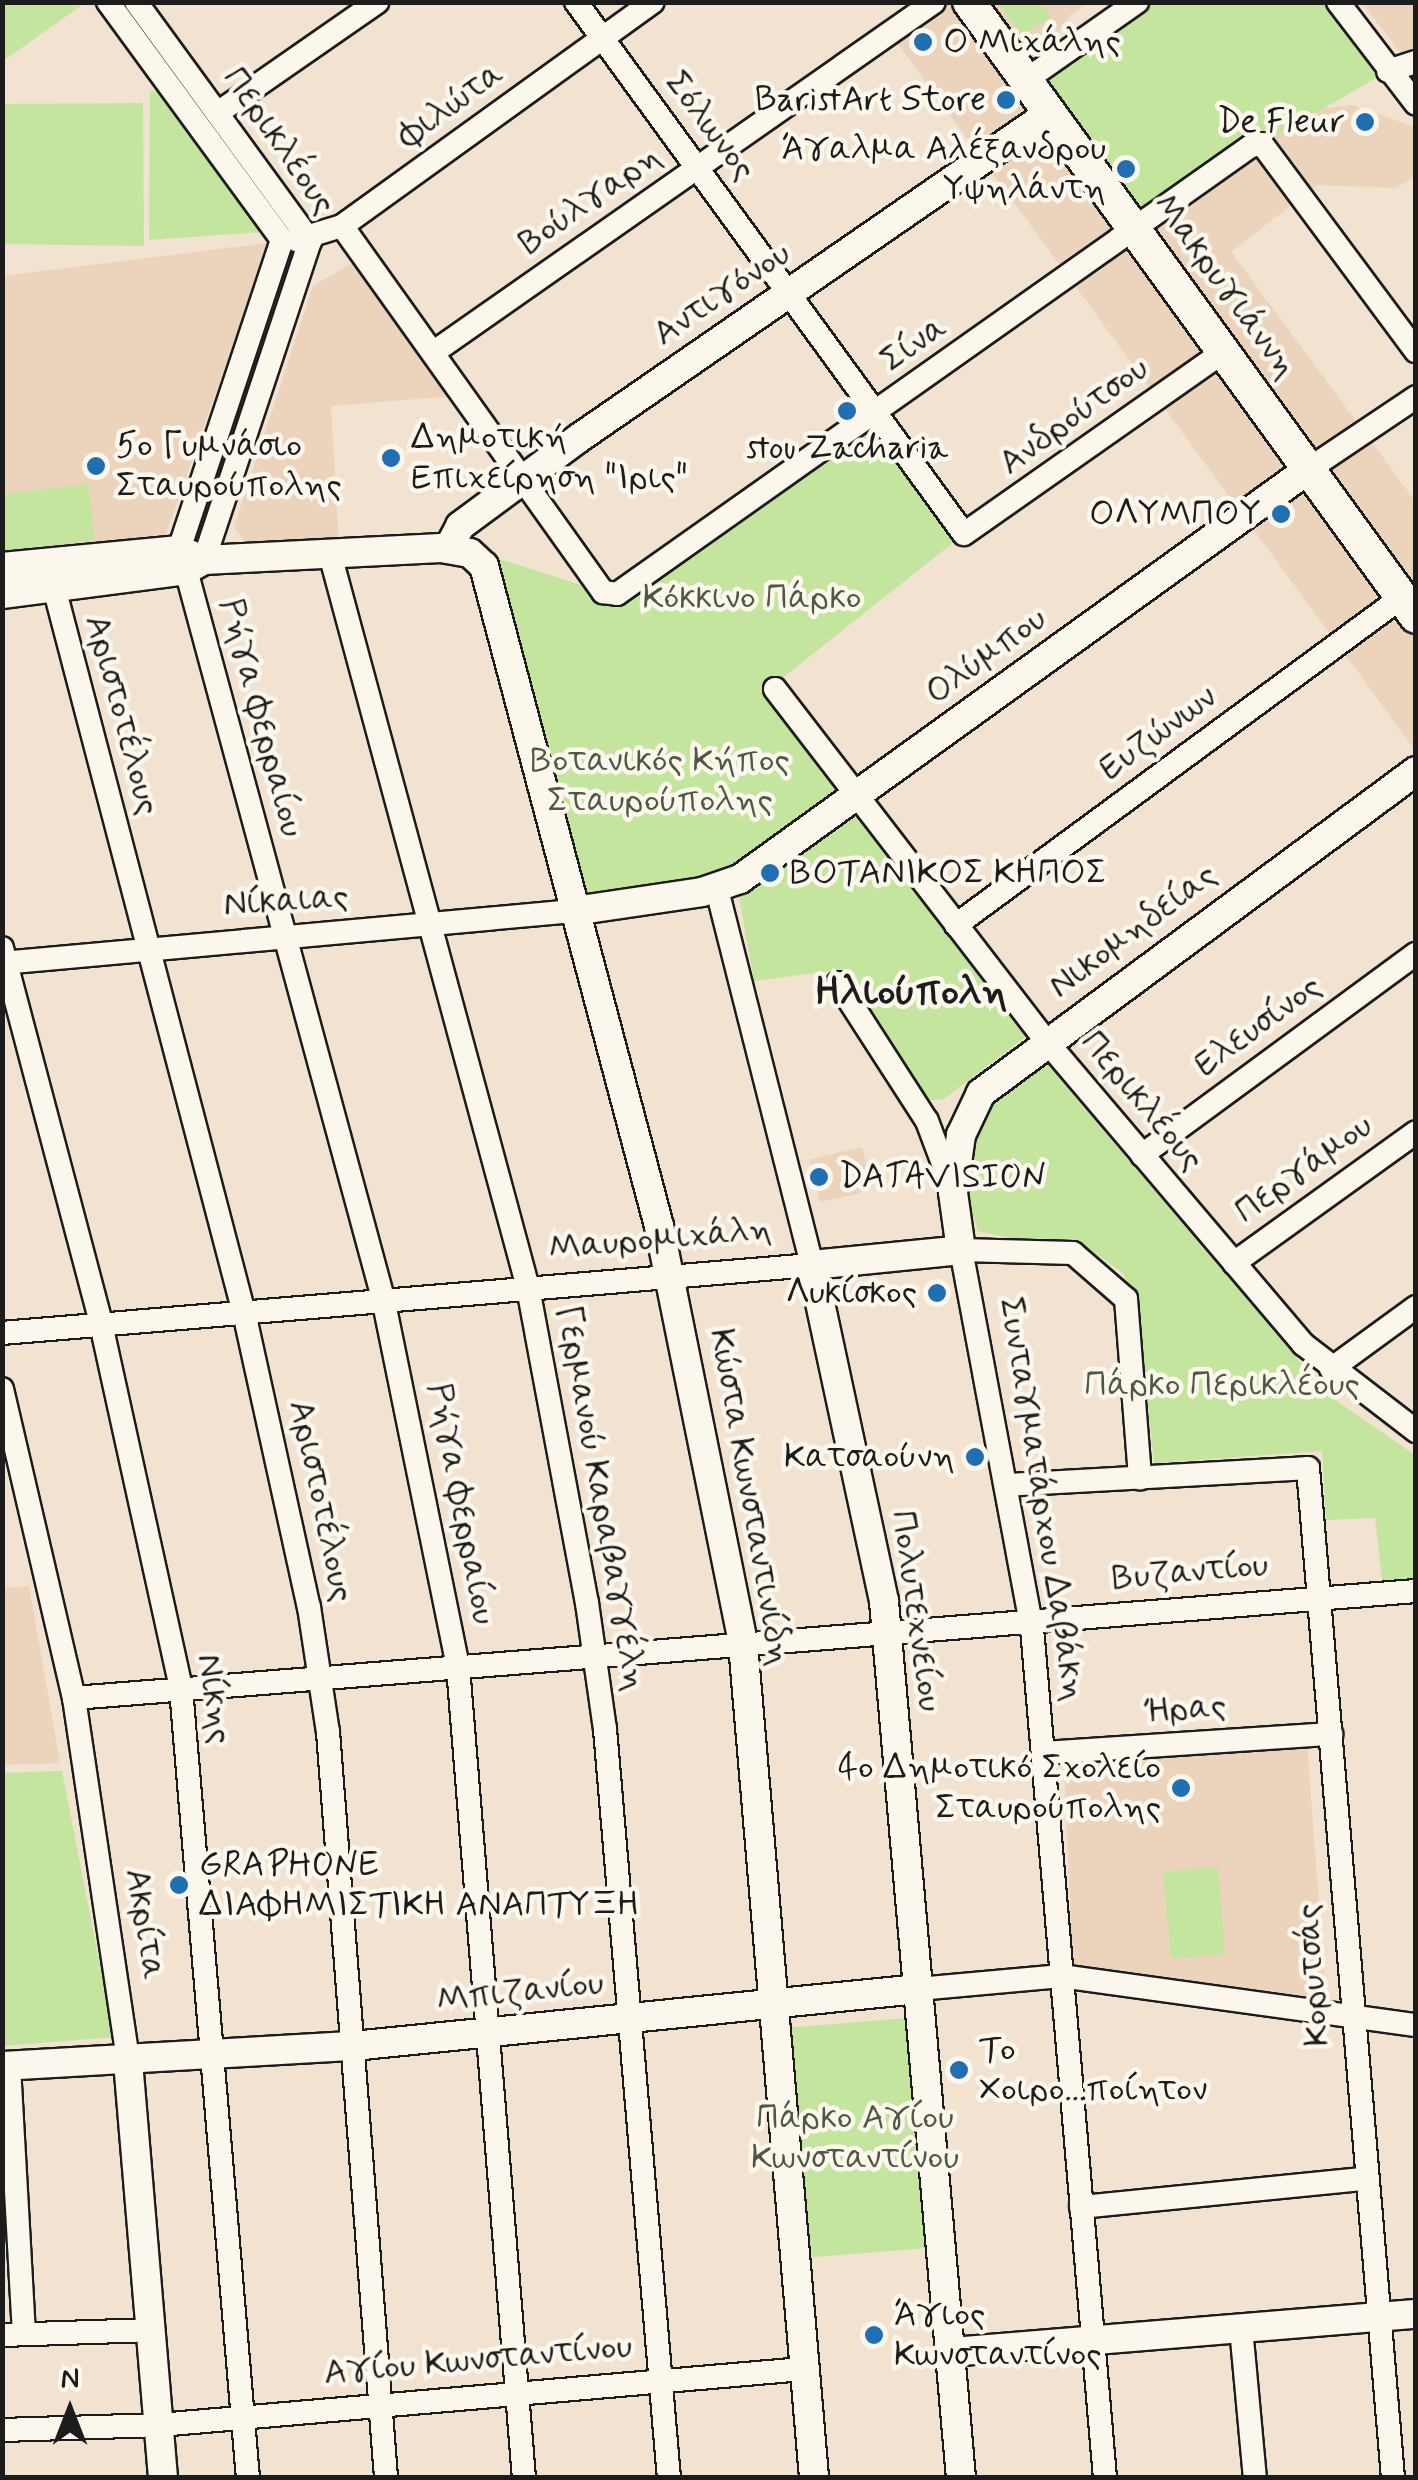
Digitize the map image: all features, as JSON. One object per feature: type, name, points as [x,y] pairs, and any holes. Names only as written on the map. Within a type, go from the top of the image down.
[{"type":"main road","name":"Μακρυγιάννη","points":[[970,2],[1409,607]]},
{"type":"street","name":"Περικλέους","points":[[108,2],[282,240],[190,560]]},
{"type":"street","name":"Περικλέους","points":[[136,2],[310,241],[190,560]]},
{"type":"street","points":[[218,112],[377,2]]},
{"type":"street","name":"Σόλωνος","points":[[576,2],[792,292],[964,534]]},
{"type":"street","name":"Φιλώτα","points":[[282,240],[310,241],[342,226],[652,2]]},
{"type":"street","name":"Βούλγαρη","points":[[434,352],[934,2]]},
{"type":"street","points":[[1026,80],[1137,2]]},
{"type":"street","points":[[1338,2],[1416,104]]},
{"type":"street","points":[[1388,71],[1416,62]]},
{"type":"street","name":"Αντιγόνου","points":[[461,552],[460,526],[1050,113]]},
{"type":"street","name":"Σίνα","points":[[602,592],[636,585],[877,411],[1262,144],[1416,351]]},
{"type":"street","name":"Περικλέους","points":[[342,226],[602,592]]},
{"type":"street","name":"Ανδρούτσου","points":[[964,534],[1223,352]]},
{"type":"street","name":"Ολύμπου","points":[[574,910],[716,889],[857,796],[1309,469],[1416,398]]},
{"type":"street","points":[[2,594],[51,576],[190,560],[461,552]]},
{"type":"street","name":"Κώστα Κωνσταντινίδη","points":[[461,552],[486,571],[671,1276],[743,1644],[814,2478]]},
{"type":"street","name":"Γερμανού Καραβαγγέλη","points":[[330,554],[528,1288],[596,1654],[669,2478]]},
{"type":"street","name":"Ρήγα Φερραίου","points":[[190,560],[282,935],[383,1298],[458,1667],[524,2478]]},
{"type":"street","points":[[2,567],[51,576]]},
{"type":"street","name":"Αριστοτέλους","points":[[51,576],[245,1316],[321,1678],[386,2478]]},
{"type":"street","name":"Ευζώνων","points":[[956,925],[1409,607]]},
{"type":"street","name":"Περικλέους","points":[[775,688],[1047,1042],[1234,1262],[1330,1369],[1416,1431]]},
{"type":"street","name":"Νικομηδείας","points":[[953,1192],[967,1113],[980,1093],[1416,770]]},
{"type":"street","name":"Πολυτεχνείου","points":[[716,889],[812,1264],[888,1632],[962,2478]]},
{"type":"street","name":"Νίκαιας","points":[[4,958],[429,926],[574,910]]},
{"type":"street","name":"Ελευσίνος","points":[[1142,1155],[1416,954]]},
{"type":"street","name":"Νίκης","points":[[4,958],[101,1324],[181,1690],[248,2478]]},
{"type":"street","name":"Συνταγματάρχου Δαβάκη","points":[[838,983],[927,1121],[953,1192],[1006,1484],[1030,1620],[1105,2478]]},
{"type":"street","name":"Περγάμου","points":[[1234,1262],[1416,1132]]},
{"type":"street","name":"Μαυρομιχάλη","points":[[2,1332],[245,1316],[383,1298],[962,1250],[1073,1252],[1126,1299],[1140,1478]]},
{"type":"street","points":[[1330,1369],[1416,1307]]},
{"type":"street","name":"Ακρίτα","points":[[2,1389],[74,1698],[128,2061],[163,2478]]},
{"type":"street","name":"Κορυτσάς","points":[[1140,1478],[1308,1468],[1364,2179],[1392,2478]]},
{"type":"street","points":[[1006,1484],[1140,1478]]},
{"type":"street","name":"Βυζαντίου","points":[[74,1698],[1416,1591]]},
{"type":"street","name":"Ήρας","points":[[1043,1754],[1331,1734]]},
{"type":"street","points":[[918,1989],[1061,1976],[1416,2025]]},
{"type":"street","name":"Μπιζανίου","points":[[6,2066],[352,2046],[918,1989]]},
{"type":"street","points":[[6,2066],[13,2335],[153,2330]]},
{"type":"street","points":[[1080,2207],[1364,2179]]},
{"type":"street","points":[[951,2352],[1416,2314]]},
{"type":"street","points":[[1241,2328],[1255,2478]]},
{"type":"street","name":"Αγίου Κωνσταντίνου","points":[[2,2430],[159,2425],[803,2369]]},
{"type":"shaded area","points":[[923,3],[1088,3],[1070,15],[1026,80],[1287,112],[1352,105],[1415,127],[1415,176],[1396,188],[1317,185],[1231,252],[1415,501],[1415,750],[887,29]]},
{"type":"shaded area","points":[[1362,3],[1415,3],[1415,74],[1403,56]]},
{"type":"shaded area","name":"5ο Γυμνάσιο Σταυρούπολης","points":[[268,243],[166,534],[3,554],[2,276]]},
{"type":"shaded area","points":[[354,262],[454,396],[331,406],[339,546],[251,550],[234,527],[313,286]]},
{"type":"shaded area","points":[[862,1147],[868,1171],[856,1174],[861,1193],[820,1202],[809,1160]]},
{"type":"shaded area","points":[[29,1586],[60,1763],[3,1765],[3,1588]]},
{"type":"shaded area","points":[[1307,1742],[1326,2001],[1073,1969],[1064,1763]]},
{"type":"green space","points":[[3,2],[85,2],[85,3],[3,61]]},
{"type":"green space","points":[[1137,2],[1338,3],[1388,71],[1262,144],[1137,232],[1026,80]]},
{"type":"green space","points":[[997,3],[1041,3],[1051,17],[1022,34]]},
{"type":"green space","points":[[162,90],[264,232],[149,240],[150,91]]},
{"type":"green space","points":[[143,103],[144,246],[3,244],[3,104]]},
{"type":"green space","points":[[282,280],[201,534],[197,535],[277,281]]},
{"type":"green space","points":[[877,411],[964,534],[766,691],[840,789],[722,874],[585,894],[493,557],[603,592]]},
{"type":"green space","points":[[88,484],[95,540],[3,551],[3,494]]},
{"type":"green space","points":[[856,811],[1025,1037],[944,1099],[924,1101],[846,969],[754,981],[739,897]]},
{"type":"green space","name":"Πάρκο Περικλέους","points":[[1045,1062],[1328,1395],[1415,1455],[1415,1579],[1382,1580],[1375,1518],[1326,1520],[1322,1451],[1154,1463],[1137,1299],[1122,1272],[1081,1243],[1030,1243],[978,1231],[969,1203],[976,1131],[992,1101]]},
{"type":"green space","points":[[62,1771],[114,2037],[3,2046],[2,1773]]},
{"type":"green space","points":[[1218,1867],[1225,1954],[1171,1959],[1163,1872]]},
{"type":"green space","name":"Πάρκο Αγίου Κωνσταντίνου","points":[[909,2018],[928,2248],[801,2258],[783,2028]]},
{"type":"place","name":"Ο Μιχάλης","points":[[923,42]]},
{"type":"place","name":"BaristArt Store","points":[[1006,100]]},
{"type":"place","name":"De Fleur","points":[[1365,122]]},
{"type":"place","name":"Άγαλμα Αλέξανδρου Υψηλάντη","points":[[1126,169]]},
{"type":"place","name":"stou Zacharia","points":[[847,411]]},
{"type":"place","name":"Δημοτική Επιχείρηση \"Ιρις\"","points":[[391,458]]},
{"type":"place","name":"5ο Γυμνάσιο Σταυρούπολης","points":[[96,466]]},
{"type":"place","name":"ΟΛΥΜΠΟΥ","points":[[1281,514]]},
{"type":"place","name":"ΒΟΤΑΝΙΚΟΣ ΚΗΠΟΣ","points":[[770,873]]},
{"type":"place","name":"DATAVISION","points":[[819,1177]]},
{"type":"place","name":"Λυκίσκος","points":[[937,1293]]},
{"type":"place","name":"Κατσαούνη","points":[[975,1457]]},
{"type":"place","name":"4ο Δημοτικό Σχολείο Σταυρούπολης","points":[[1181,1788]]},
{"type":"place","name":"GRAPHONE ΔΙΑΦΗΜΙΣΤΙΚΗ ΑΝΑΠΤΥΞΗ","points":[[179,1885]]},
{"type":"place","name":"Το Χοιρο...ποίητον","points":[[959,2070]]},
{"type":"place","name":"Άγιος Κωνσταντίνος","points":[[874,2335]]},
{"type":"district","name":"Ηλιούπολη","points":[[911,993]]},
{"type":"park label","name":"Κόκκινο Πάρκο","points":[[752,598]]},
{"type":"park label","name":"Βοτανικός Κήπος Σταυρούπολης","points":[[660,781]]}]
